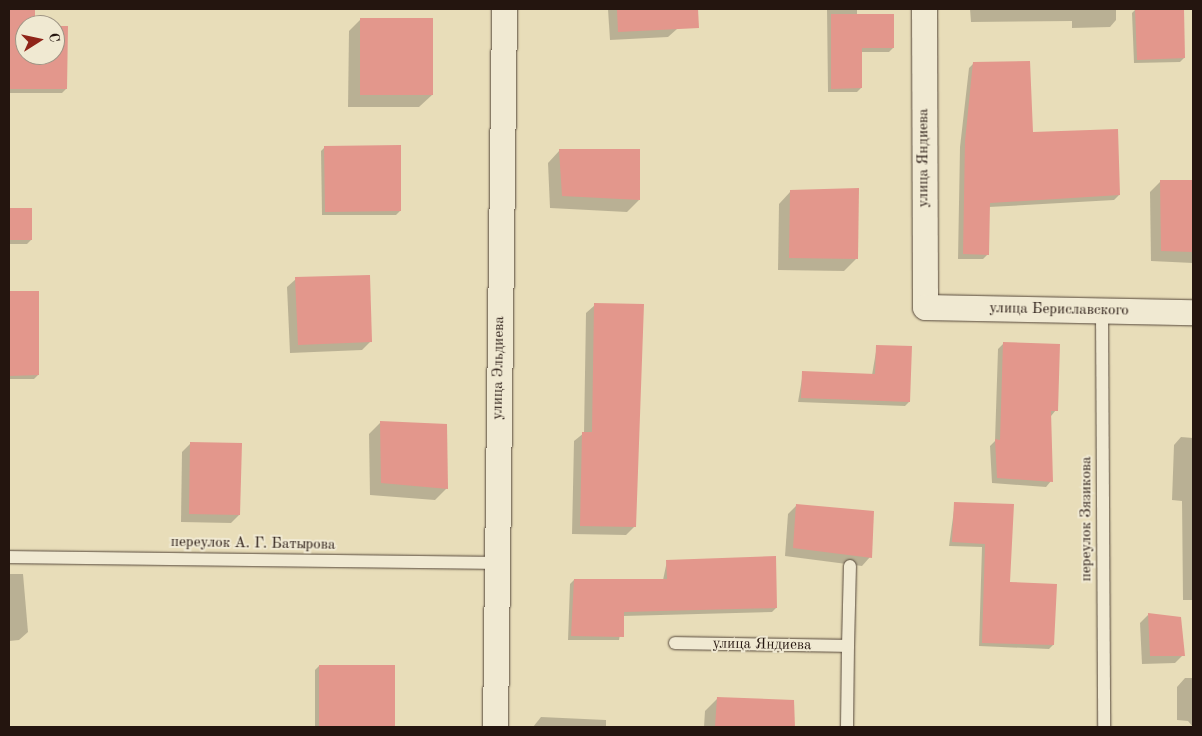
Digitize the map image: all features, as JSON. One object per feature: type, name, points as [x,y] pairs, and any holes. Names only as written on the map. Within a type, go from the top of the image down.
[{"type":"street","name":"улица Эльдиева","points":[[495,727],[504,9]]},
{"type":"street","name":"улица Яндиева","points":[[924,9],[925,307]]},
{"type":"street","name":"улица Бериславского","points":[[925,307],[1193,312]]},
{"type":"lane","name":"переулок Зязикова","points":[[1102,310],[1104,727]]},
{"type":"lane","name":"переулок А. Г. Батырова","points":[[9,557],[496,563]]},
{"type":"lane","points":[[847,727],[850,566]]},
{"type":"lane","name":"улица Яндиева","points":[[676,644],[848,646]]},
{"type":"building","points":[[9,9],[35,9],[35,15],[15,15],[15,65],[65,65],[65,26],[68,26],[67,89],[9,89]]},
{"type":"building","points":[[617,9],[698,9],[699,28],[618,32]]},
{"type":"building","points":[[1135,9],[1184,9],[1185,58],[1137,60]]},
{"type":"building","points":[[831,14],[894,14],[894,48],[862,48],[862,88],[831,89]]},
{"type":"building","points":[[360,18],[433,18],[433,95],[360,95]]},
{"type":"building","points":[[1030,61],[1033,132],[1118,129],[1120,195],[990,203],[989,255],[963,254],[965,141],[973,62]]},
{"type":"building","points":[[401,145],[401,211],[325,212],[324,146]]},
{"type":"building","points":[[559,149],[640,149],[640,200],[562,196]]},
{"type":"building","points":[[1160,180],[1193,180],[1193,252],[1161,251]]},
{"type":"building","points":[[859,188],[858,259],[789,258],[790,190]]},
{"type":"building","points":[[9,208],[32,208],[32,240],[9,240]]},
{"type":"building","points":[[370,275],[372,342],[298,345],[295,277]]},
{"type":"building","points":[[9,291],[39,291],[39,375],[9,376]]},
{"type":"building","points":[[594,303],[644,304],[636,527],[580,526],[582,432],[592,432]]},
{"type":"building","points":[[1003,342],[1060,344],[1058,411],[1051,411],[1053,482],[997,478],[995,439],[1000,440]]},
{"type":"building","points":[[876,345],[912,346],[910,402],[801,398],[802,371],[875,374]]},
{"type":"building","points":[[380,421],[447,424],[448,489],[381,483]]},
{"type":"building","points":[[190,442],[242,443],[240,515],[189,514]]},
{"type":"building","points":[[954,502],[1014,504],[1010,582],[1057,584],[1054,645],[982,643],[985,544],[952,542]]},
{"type":"building","points":[[796,504],[874,511],[872,558],[793,548]]},
{"type":"building","points":[[776,556],[777,608],[624,612],[624,637],[571,636],[574,579],[667,579],[666,560]]},
{"type":"building","points":[[1148,613],[1181,617],[1185,656],[1150,656]]},
{"type":"building","points":[[319,665],[395,665],[395,727],[319,727]]},
{"type":"building","points":[[717,697],[794,700],[795,727],[715,727]]}]
